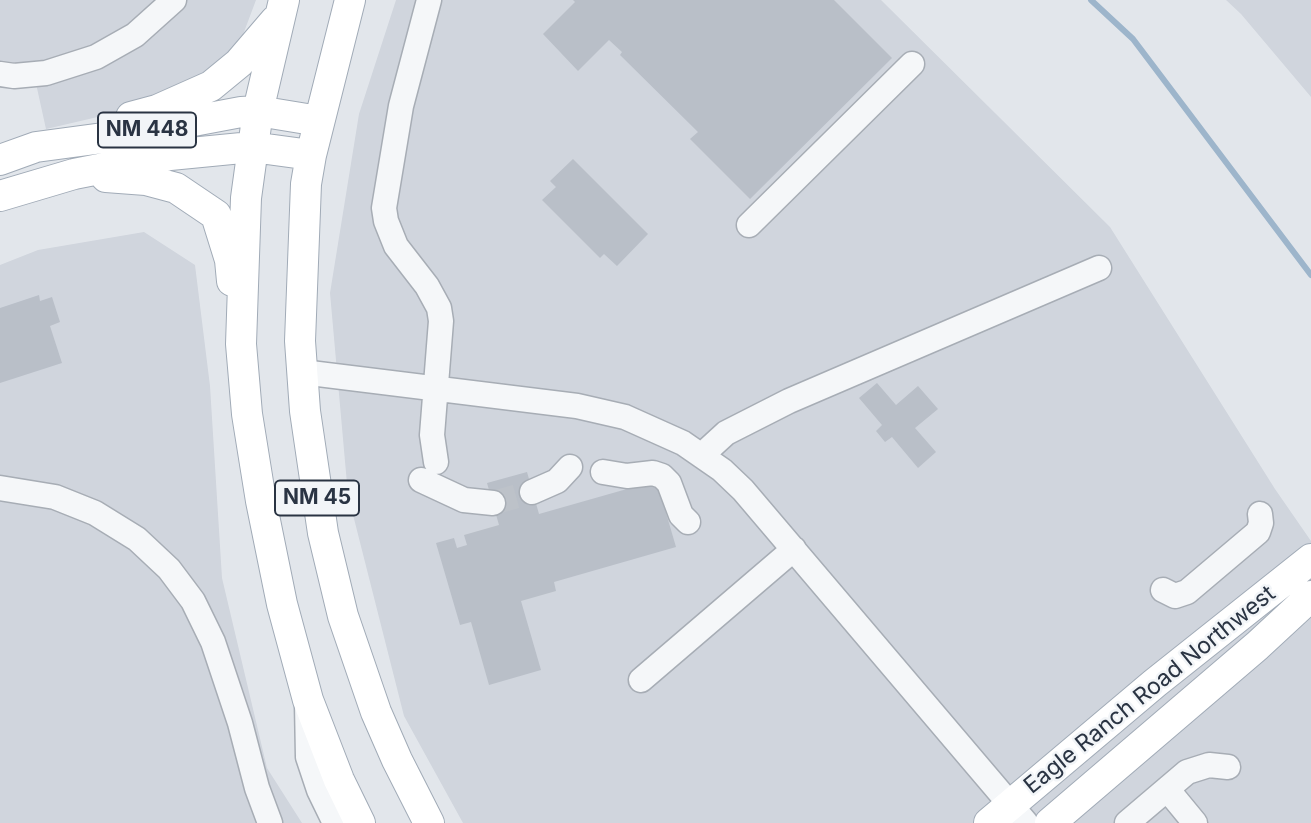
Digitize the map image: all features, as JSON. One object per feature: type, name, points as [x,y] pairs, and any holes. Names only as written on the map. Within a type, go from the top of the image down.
[{"type":"main road","name":"NM 45","points":[[350,0],[306,184],[300,341],[302,372],[316,491],[343,616],[376,712],[429,823]]},
{"type":"main road","name":"NM 45","points":[[281,9],[258,111],[246,198],[241,344],[247,414],[282,604],[307,700],[339,780],[360,823]]},
{"type":"main road","points":[[36,147],[157,110],[211,86],[239,63],[281,9]]},
{"type":"main road","name":"NM 448","points":[[0,160],[36,147],[103,138],[241,112],[258,111],[319,121]]},
{"type":"main road","name":"NM 448","points":[[0,196],[74,174],[170,155],[252,147],[311,155]]},
{"type":"main road","points":[[74,174],[146,180],[176,188],[216,215],[230,260],[241,344]]},
{"type":"main road","name":"Eagle Ranch Road Northwest","points":[[1009,817],[1155,683],[1311,559]]},
{"type":"main road","name":"Eagle Ranch Road Northwest","points":[[1050,823],[1257,646],[1311,596]]},
{"type":"lane","points":[[0,74],[14,76],[46,73],[96,57],[135,35],[174,0]]},
{"type":"lane","points":[[429,0],[401,106],[384,208],[396,246],[427,286],[439,308],[441,321],[429,471],[464,500],[493,503]]},
{"type":"lane","points":[[748,225],[912,64]]},
{"type":"lane","points":[[702,455],[726,433],[789,401],[1099,268]]},
{"type":"lane","points":[[302,372],[601,410],[645,424],[702,455],[743,490],[794,550],[1009,817]]},
{"type":"lane","points":[[532,492],[557,481],[570,467]]},
{"type":"lane","points":[[603,472],[627,476],[644,473],[662,476],[669,483],[681,515],[688,522]]},
{"type":"lane","points":[[0,488],[55,497],[95,513],[137,539],[169,569],[193,601],[213,642],[270,823]]},
{"type":"lane","points":[[1163,590],[1175,596],[1187,592],[1258,533],[1260,514]]},
{"type":"lane","points":[[641,680],[794,550]]},
{"type":"lane","points":[[307,700],[307,757],[335,823]]},
{"type":"lane","points":[[1142,818],[1167,789],[1187,772],[1209,765],[1228,767]]},
{"type":"lane","points":[[1167,789],[1195,823]]},
{"type":"shaded area","points":[[0,0],[256,0],[241,40],[226,63],[145,106],[46,129],[33,70],[0,69]]},
{"type":"shaded area","points":[[396,0],[881,0],[1110,227],[1275,489],[1311,541],[1311,823],[463,823],[404,716],[348,495],[330,293],[359,114]]},
{"type":"shaded area","points":[[1226,0],[1311,0],[1311,97],[1241,14]]},
{"type":"shaded area","points":[[144,232],[195,265],[210,386],[222,578],[267,768],[302,823],[0,823],[0,265],[38,250]]},
{"type":"building","points":[[573,0],[834,0],[892,58],[750,199],[690,139],[698,132],[620,55],[622,52],[609,40],[578,71],[543,34],[575,2]]},
{"type":"building","points":[[573,159],[648,234],[617,266],[604,254],[600,258],[542,200],[556,187],[550,181]]},
{"type":"building","points":[[39,295],[40,301],[52,297],[60,322],[50,326],[62,363],[0,383],[0,308]]},
{"type":"building","points":[[877,383],[896,405],[918,386],[938,409],[915,428],[936,452],[918,468],[892,437],[885,442],[876,431],[882,425],[859,398]]},
{"type":"building","points":[[527,472],[539,514],[648,483],[659,489],[676,547],[554,582],[556,591],[521,601],[541,670],[489,685],[471,622],[460,625],[436,543],[454,538],[457,548],[467,545],[464,535],[499,525],[487,483]]},
{"type":"waterway","points":[[1091,0],[1133,39],[1311,275]]},
{"type":"tunnel","points":[[493,503],[532,492]]}]
